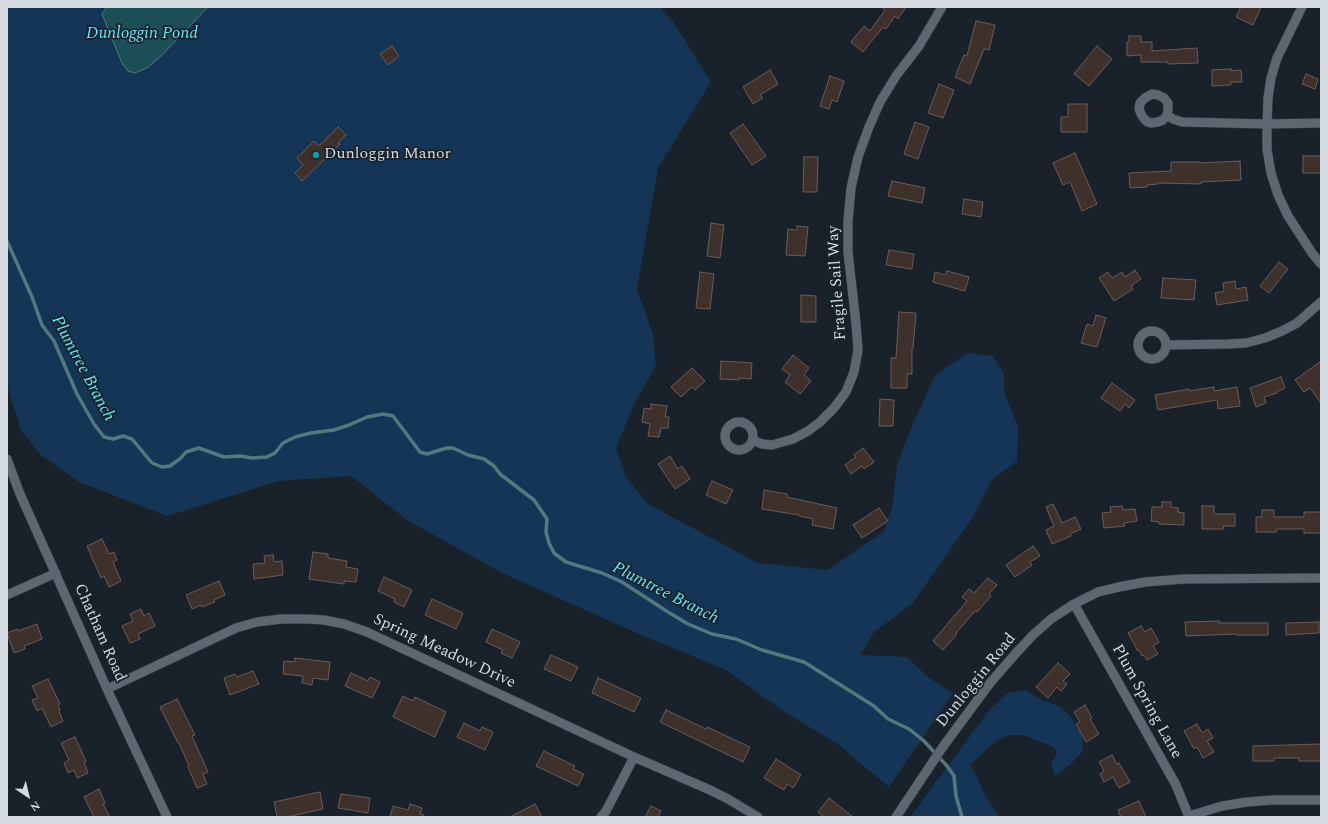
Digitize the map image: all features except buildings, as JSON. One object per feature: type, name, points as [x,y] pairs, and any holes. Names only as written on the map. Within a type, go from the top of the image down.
[{"type":"street","name":"Fragile Sail Way","points":[[752,440],[762,444],[772,445],[793,439],[808,431],[820,422],[834,408],[846,392],[854,372],[858,350],[848,252],[848,221],[851,188],[858,157],[880,102],[896,76],[919,46],[942,7]]},
{"type":"street","points":[[1302,7],[1287,36],[1271,78],[1267,124],[1267,149],[1271,173],[1278,194],[1288,216],[1300,236],[1321,264]]},
{"type":"street","points":[[1167,115],[1182,122],[1267,124],[1321,123]]},
{"type":"street","points":[[1166,345],[1246,343],[1265,338],[1297,323],[1321,302]]},
{"type":"street","name":"Chatham Road","points":[[7,459],[20,494],[107,689],[167,817]]},
{"type":"street","points":[[7,595],[56,573]]},
{"type":"street","name":"Dunloggin Road","points":[[896,817],[942,748],[990,683],[1017,652],[1052,619],[1074,604],[1098,592],[1145,582],[1184,579],[1321,578]]},
{"type":"street","name":"Plum Spring Lane","points":[[1074,604],[1176,785],[1189,816]]},
{"type":"street","name":"Spring Meadow Drive","points":[[107,689],[236,628],[258,622],[281,619],[306,618],[324,620],[344,624],[367,632],[634,757],[710,790],[758,817]]},
{"type":"street","points":[[601,817],[606,811],[634,757]]},
{"type":"street","points":[[1189,816],[1222,806],[1247,802],[1273,800],[1321,800]]},
{"type":"shaded area","points":[[7,7],[660,7],[674,23],[711,82],[658,168],[637,289],[653,335],[656,366],[634,404],[616,448],[626,477],[648,504],[758,563],[828,570],[883,532],[892,508],[897,465],[914,421],[935,376],[967,353],[993,356],[1004,374],[1004,391],[1018,428],[1017,461],[992,480],[973,517],[912,604],[874,632],[860,655],[907,657],[929,678],[953,693],[889,787],[839,745],[780,709],[726,670],[639,634],[502,573],[407,520],[351,476],[279,481],[167,516],[79,482],[41,455],[21,430],[10,396],[7,381]]},
{"type":"shaded area","points":[[1025,690],[1044,701],[1061,707],[1070,716],[1082,735],[1083,751],[1070,765],[1055,776],[1051,764],[1057,753],[1054,747],[1023,735],[1009,735],[996,741],[970,765],[986,797],[1001,817],[910,817],[990,709],[1008,693]]},
{"type":"water","name":"Dunloggin Pond","points":[[107,7],[208,7],[160,57],[147,68],[135,73],[128,71],[122,63],[102,14]]},
{"type":"waterway","name":"Plumtree Branch","points":[[7,241],[32,297],[42,325],[54,341],[77,394],[94,424],[104,437],[113,439],[123,436],[132,439],[152,463],[162,467],[170,466],[181,458],[186,452],[199,448],[224,457],[267,457],[275,453],[283,443],[295,437],[334,430],[367,417],[383,414],[393,416],[420,452],[427,454],[447,448],[453,448],[468,455],[484,459],[494,466],[500,474],[534,500],[547,519],[546,532],[554,553],[566,562],[602,573],[622,582],[688,624],[712,634],[736,639],[762,650],[804,662],[874,706],[888,719],[909,729],[924,741],[954,776],[956,796],[962,817]]},
{"type":"place","name":"Dunloggin Manor","points":[[316,155]]}]
